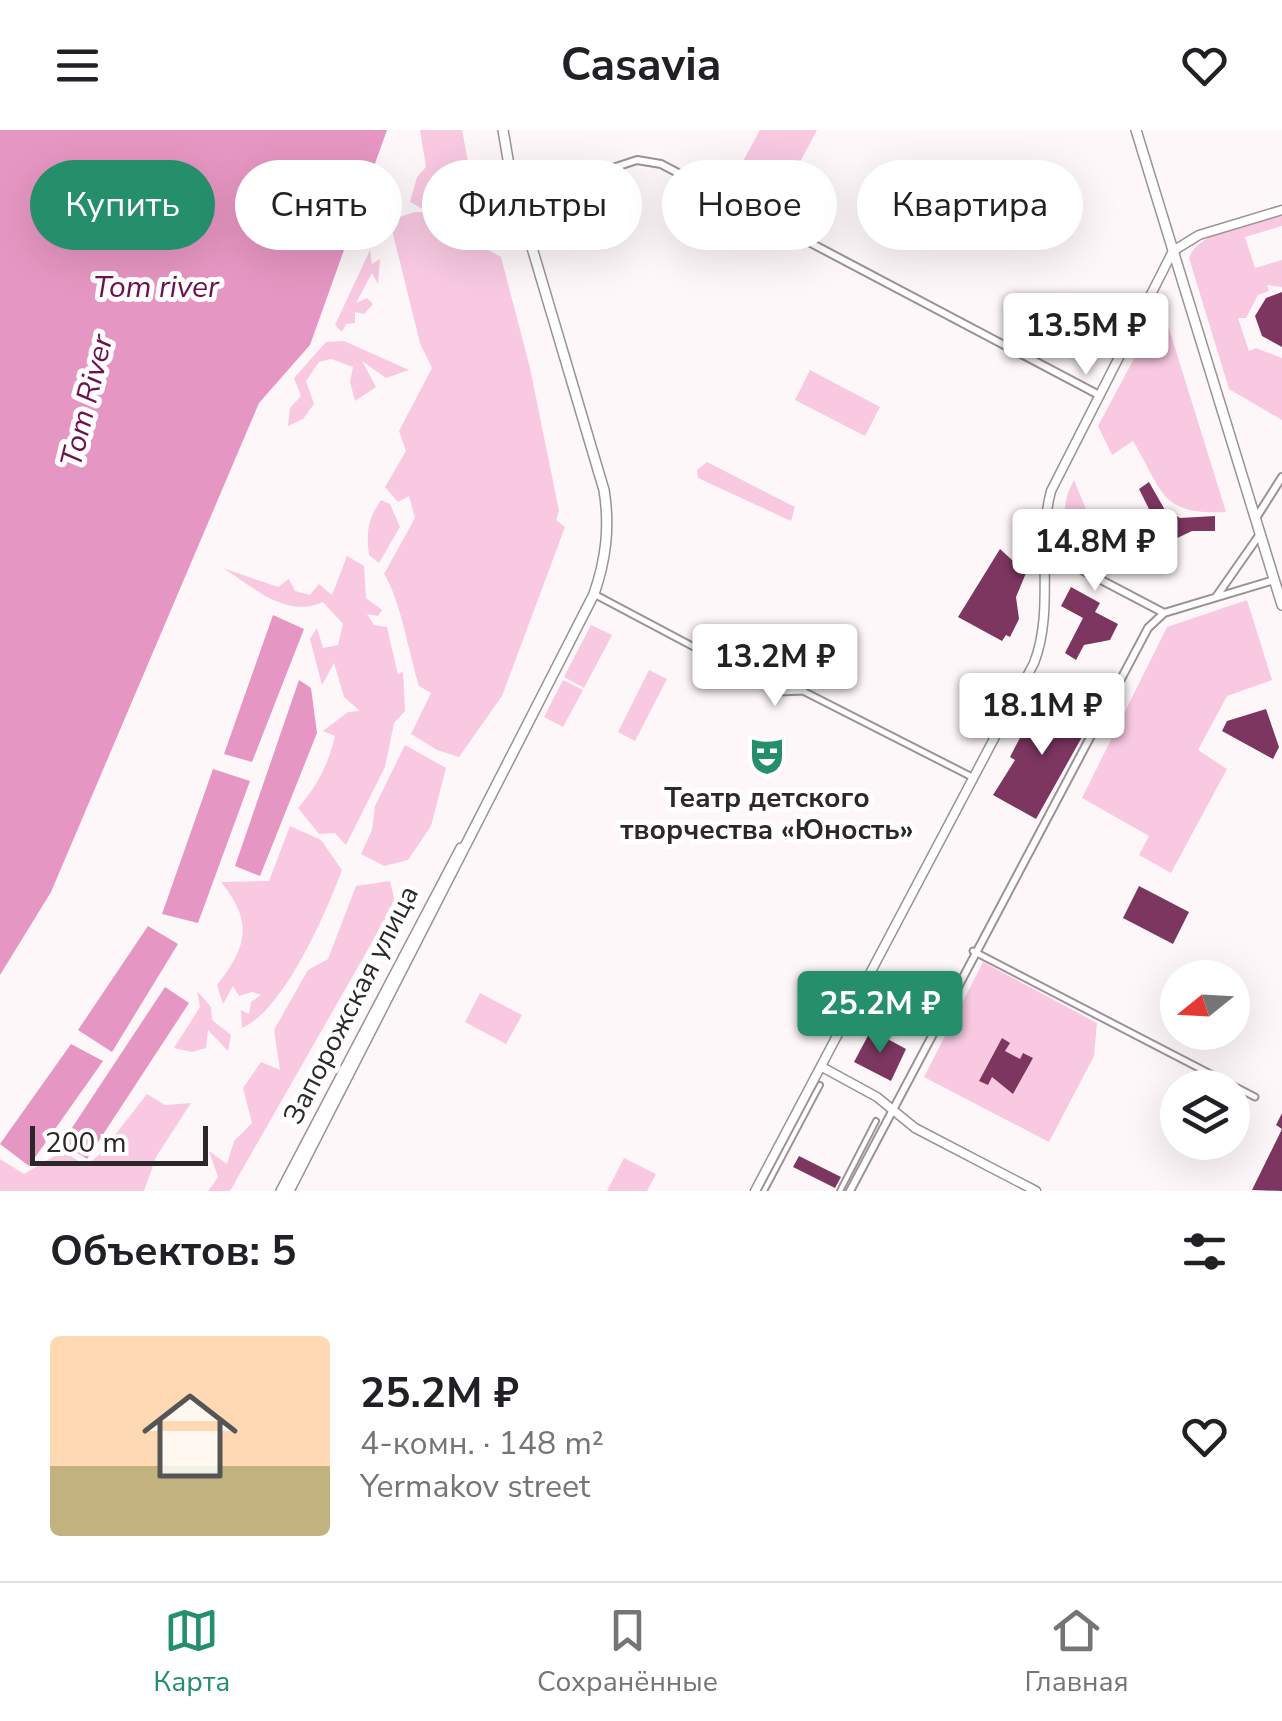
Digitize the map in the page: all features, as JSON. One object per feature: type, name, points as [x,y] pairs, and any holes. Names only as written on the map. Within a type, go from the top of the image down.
[{"type":"main road","name":"Запорожская улица","points":[[503,130],[510,160]]},
{"type":"main road","points":[[1136,130],[1282,606]]},
{"type":"main road","points":[[756,1191],[1039,649],[1043,549],[1051,491],[1173,251],[1200,235],[1282,210]]},
{"type":"main road","name":"Запорожская улица","points":[[290,1191],[594,594],[608,537],[604,490],[533,250]]},
{"type":"main road","name":"Запорожская улица","points":[[281,1191],[447,868],[466,842]]},
{"type":"main road","points":[[822,1067],[915,1128],[1036,1191]]},
{"type":"street","points":[[642,161],[661,164],[1099,395]]},
{"type":"street","points":[[1256,519],[1282,476]]},
{"type":"street","points":[[1216,598],[1260,534]]},
{"type":"street","points":[[1043,549],[1164,613]]},
{"type":"street","points":[[850,1191],[1148,628],[1164,613],[1274,580]]},
{"type":"street","points":[[594,594],[780,692],[803,691],[974,778]]},
{"type":"street","points":[[974,951],[1255,1098]]},
{"type":"street","points":[[764,1191],[820,1086]]},
{"type":"street","points":[[840,1191],[876,1121]]},
{"type":"shaded area","points":[[420,130],[462,130],[468,160],[425,160]]},
{"type":"shaded area","points":[[760,130],[817,130],[801,160],[744,160]]},
{"type":"shaded area","points":[[422,171],[421,208],[410,202]]},
{"type":"shaded area","points":[[422,212],[422,250],[488,250],[501,257],[530,368],[559,511],[556,520],[565,527],[502,696],[459,757],[437,750],[411,734],[431,693],[419,686],[384,574],[415,518],[409,496],[398,502],[385,487],[406,451],[399,431],[432,368],[420,343],[397,250],[402,250],[402,216]]},
{"type":"shaded area","points":[[1282,215],[1282,226],[1245,237],[1255,268],[1282,260],[1282,287],[1267,285],[1269,291],[1258,295],[1246,318],[1238,318],[1249,351],[1256,348],[1282,358],[1282,420],[1229,389],[1189,258],[1195,248],[1216,234]]},
{"type":"shaded area","points":[[370,250],[372,264],[380,259],[378,284],[372,273],[356,303],[367,298],[373,304],[364,314],[355,312],[355,323],[346,324],[342,332],[335,325]]},
{"type":"shaded area","points":[[1162,306],[1226,512],[1204,512],[1176,505],[1159,487],[1133,441],[1112,455],[1098,426]]},
{"type":"shaded area","points":[[344,341],[409,370],[386,378],[362,361],[376,387],[355,401],[350,382],[353,367],[331,359],[319,362],[306,381],[314,404],[303,419],[288,426],[290,408],[301,396],[294,378],[326,342]]},
{"type":"shaded area","points":[[810,370],[880,407],[865,436],[795,400]]},
{"type":"shaded area","points":[[707,462],[795,507],[791,521],[698,478],[697,470]]},
{"type":"shaded area","points":[[1074,480],[1093,526],[1110,538],[1094,564],[1074,553],[1068,533],[1065,508]]},
{"type":"shaded area","points":[[381,500],[390,504],[400,527],[379,563],[369,555],[368,539],[371,519]]},
{"type":"shaded area","points":[[347,556],[364,566],[366,598],[382,610],[378,616],[367,614],[374,625],[387,627],[398,675],[403,671],[405,711],[394,723],[385,767],[346,845],[335,833],[319,834],[298,808],[317,783],[329,756],[335,736],[323,731],[348,712],[360,711],[344,697],[334,663],[322,685],[310,639],[317,628],[323,648],[338,645],[343,624],[323,602],[296,607],[283,604],[223,568],[278,587],[289,579],[295,591],[310,595],[319,584],[332,595]]},
{"type":"shaded area","points":[[1247,600],[1272,680],[1227,696],[1198,750],[1227,769],[1171,873],[1139,855],[1149,836],[1082,798],[1167,627]]},
{"type":"shaded area","points":[[591,625],[612,635],[584,688],[564,677]]},
{"type":"shaded area","points":[[649,670],[667,679],[635,741],[618,732]]},
{"type":"shaded area","points":[[563,680],[583,690],[563,727],[544,717]]},
{"type":"shaded area","points":[[405,745],[446,768],[431,826],[408,860],[384,866],[361,854],[372,830],[375,806]]},
{"type":"shaded area","points":[[290,826],[321,840],[342,870],[326,910],[288,981],[258,1018],[242,1028],[241,1010],[249,1014],[251,1002],[261,995],[252,992],[239,996],[233,986],[223,1004],[217,985],[235,958],[243,934],[238,909],[221,882],[269,881]]},
{"type":"shaded area","points":[[390,881],[395,902],[230,1191],[208,1191],[218,1177],[209,1151],[227,1164],[234,1141],[252,1123],[243,1088],[261,1062],[280,1070],[274,1030],[308,970],[328,959],[356,886]]},
{"type":"shaded area","points":[[983,962],[1097,1023],[1094,1056],[1049,1142],[924,1077]]},
{"type":"shaded area","points":[[197,991],[211,1007],[212,1020],[231,1035],[228,1051],[208,1030],[206,1048],[192,1052],[174,1048],[200,1007]]},
{"type":"shaded area","points":[[480,993],[522,1015],[506,1044],[465,1022]]},
{"type":"shaded area","points":[[147,1094],[165,1105],[191,1103],[156,1157],[144,1191],[0,1191],[0,1159],[24,1174],[63,1151],[86,1166]]},
{"type":"shaded area","points":[[624,1158],[656,1174],[647,1191],[607,1191]]},
{"type":"water","name":"Tom river","points":[[0,130],[387,130],[376,160],[235,160],[235,250],[344,250],[310,345],[259,403],[51,892],[0,975]]},
{"type":"water","points":[[273,615],[304,629],[252,762],[224,754]]},
{"type":"water","points":[[299,680],[311,688],[317,733],[260,876],[235,866]]},
{"type":"water","points":[[213,769],[250,781],[198,923],[162,914]]},
{"type":"water","points":[[148,926],[178,944],[112,1052],[78,1030]]},
{"type":"water","points":[[165,987],[189,1003],[87,1159],[62,1143]]},
{"type":"water","points":[[71,1044],[103,1061],[29,1166],[0,1144]]},
{"type":"building","points":[[1282,292],[1282,347],[1262,336],[1255,316],[1266,298]]},
{"type":"building","points":[[1149,482],[1165,510],[1180,518],[1215,516],[1215,531],[1192,531],[1171,541],[1156,570],[1142,562],[1157,525],[1139,489]]},
{"type":"building","points":[[1000,549],[1026,573],[1016,597],[1019,619],[1010,637],[1006,635],[1002,641],[958,617]]},
{"type":"building","points":[[1071,587],[1100,603],[1095,612],[1118,624],[1110,640],[1084,645],[1076,660],[1065,653],[1083,618],[1061,606]]},
{"type":"building","points":[[1046,699],[1091,721],[1036,819],[993,795],[1015,760],[1010,757],[1024,730],[1030,733]]},
{"type":"building","points":[[1266,709],[1279,747],[1273,759],[1222,731],[1227,721]]},
{"type":"building","points":[[1139,886],[1189,912],[1173,944],[1123,918]]},
{"type":"building","points":[[871,1030],[906,1049],[891,1081],[854,1062]]},
{"type":"building","points":[[1002,1038],[1010,1043],[1005,1051],[1020,1059],[1023,1053],[1033,1058],[1013,1094],[992,1077],[988,1085],[979,1081]]},
{"type":"building","points":[[1282,1129],[1282,1191],[1252,1190]]},
{"type":"building","points":[[799,1156],[841,1177],[835,1188],[793,1167]]},
{"type":"place","name":"Театр детского творчества «Юность»","points":[[767,756]]},
{"type":"water label","name":"Tom River","points":[[87,401]]}]
